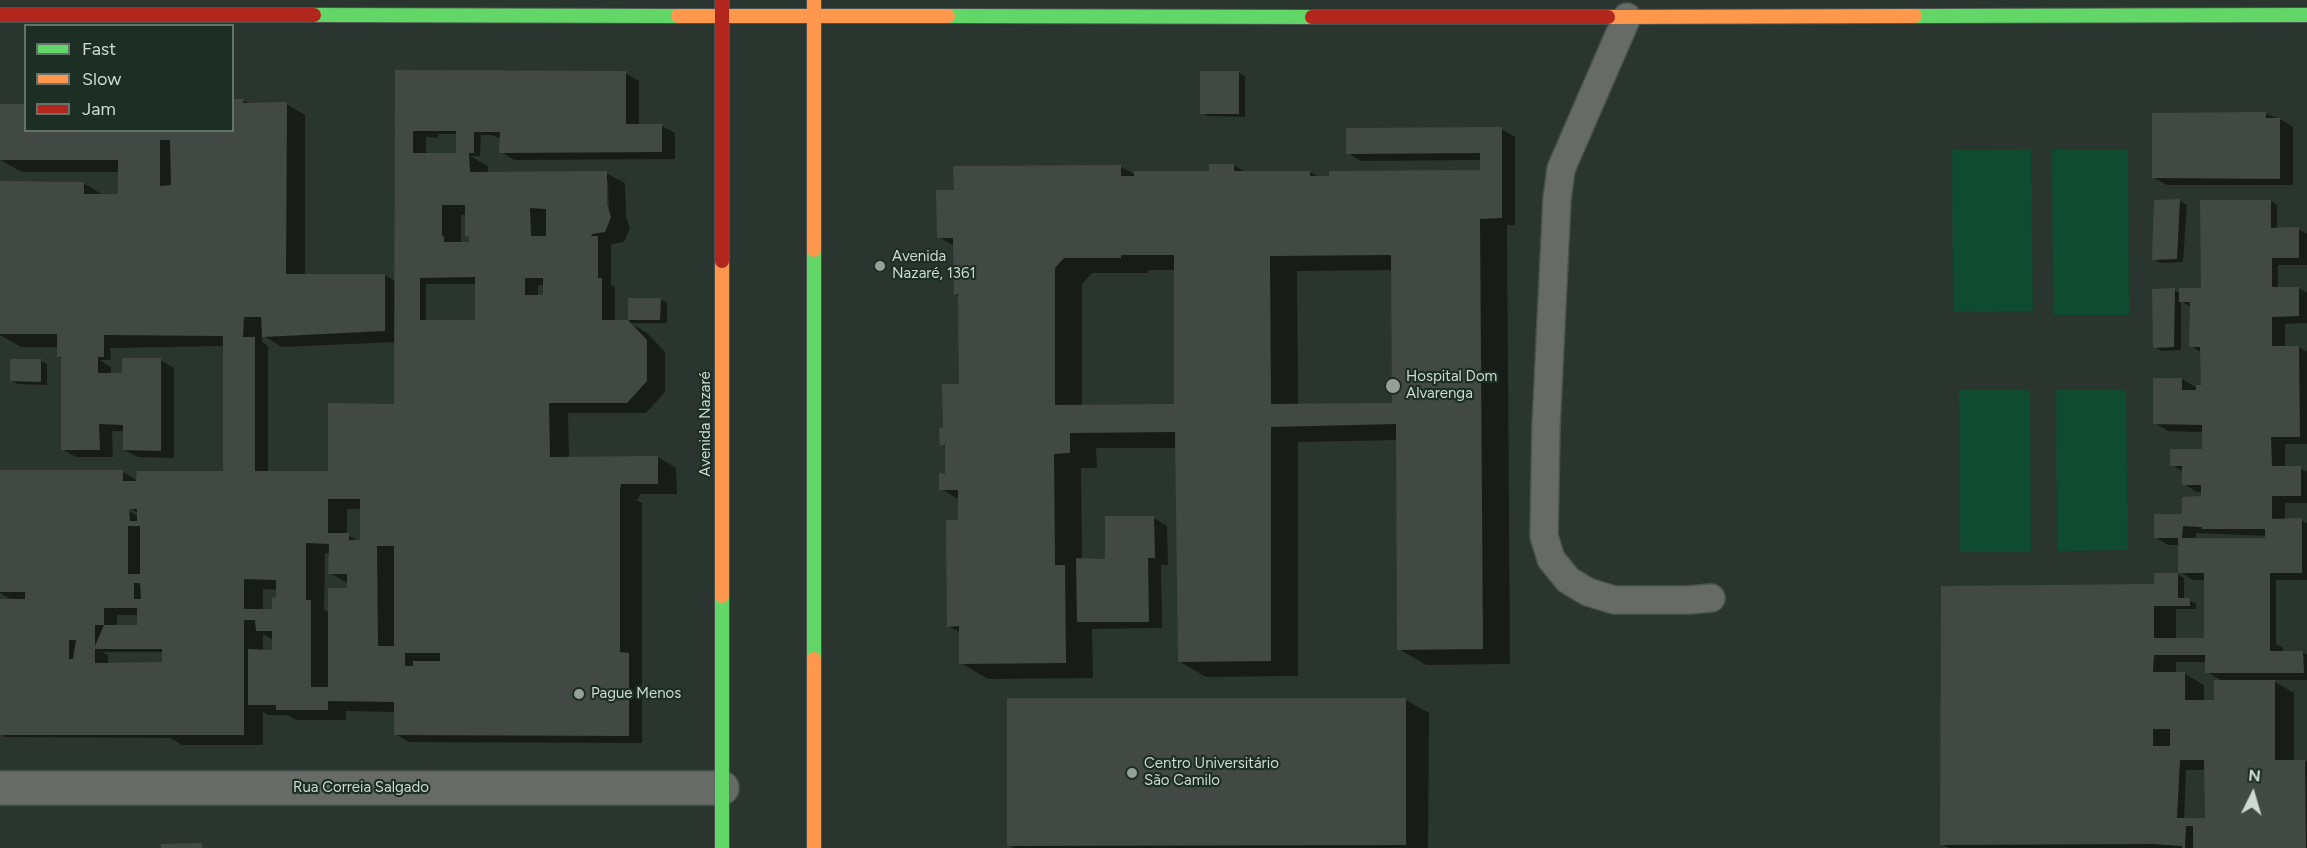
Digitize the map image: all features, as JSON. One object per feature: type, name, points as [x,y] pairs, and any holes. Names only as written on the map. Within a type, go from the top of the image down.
[{"type":"street","name":"Avenida Nazaré","points":[[722,0],[722,848]]},
{"type":"street","points":[[814,0],[814,848]]},
{"type":"street","points":[[0,15],[814,15],[1224,8],[1536,8],[1627,17],[2307,15]]},
{"type":"street","name":"Rua Correia Salgado","points":[[0,789],[722,788]]},
{"type":"lane","points":[[1627,17],[1561,169],[1557,199],[1546,427],[1544,536],[1551,559],[1568,580],[1588,592],[1614,600],[1689,600],[1711,597]]},
{"type":"green space","points":[[2031,149],[2033,311],[1953,312],[1952,150]]},
{"type":"green space","points":[[2052,150],[2128,150],[2129,315],[2053,315]]},
{"type":"green space","points":[[1959,390],[2030,390],[2031,552],[1960,552]]},
{"type":"green space","points":[[2056,390],[2126,390],[2128,550],[2057,551]]},
{"type":"building","points":[[395,70],[626,71],[626,124],[662,124],[662,152],[499,153],[500,132],[474,132],[474,153],[469,153],[470,172],[607,171],[607,204],[611,217],[605,232],[591,236],[598,236],[598,278],[602,278],[602,320],[628,320],[647,340],[647,381],[627,403],[549,403],[550,457],[658,456],[658,484],[621,484],[620,489],[620,652],[629,653],[629,736],[394,735],[394,702],[328,701],[328,710],[276,710],[276,705],[248,705],[248,649],[272,650],[272,631],[256,631],[255,620],[244,620],[244,735],[0,735],[0,599],[25,599],[25,592],[0,592],[0,470],[123,470],[123,481],[136,481],[137,471],[223,471],[223,336],[104,335],[104,357],[98,357],[98,373],[122,373],[122,358],[161,358],[161,451],[123,450],[123,425],[99,424],[100,450],[61,450],[61,357],[57,357],[57,334],[0,334],[0,181],[84,182],[84,194],[118,194],[118,160],[0,160],[0,104],[24,104],[24,132],[234,132],[234,99],[244,99],[243,103],[287,102],[286,274],[385,274],[385,331],[262,337],[261,317],[244,317],[243,337],[255,337],[255,471],[328,471],[328,403],[394,404]],"holes":[[[413,131],[456,131],[456,153],[413,153]],[[160,140],[170,140],[171,185],[160,186]],[[442,205],[465,205],[465,236],[469,237],[469,242],[444,242],[444,236],[442,237]],[[530,208],[546,209],[546,236],[531,236]],[[475,277],[475,320],[420,320],[420,278]],[[525,278],[543,278],[543,295],[525,295]],[[328,499],[360,499],[360,540],[349,540],[349,533],[328,533]],[[129,509],[137,509],[137,521],[130,521]],[[128,526],[140,526],[140,574],[128,574]],[[306,543],[329,544],[328,574],[347,574],[347,588],[328,588],[328,687],[311,687],[311,600],[306,600]],[[377,546],[394,546],[394,646],[378,646]],[[244,579],[276,580],[276,598],[272,597],[272,609],[244,609]],[[134,583],[140,583],[141,599],[134,599]],[[104,608],[137,608],[137,625],[104,625]],[[95,625],[104,625],[95,646]],[[69,640],[76,640],[73,659],[69,659]],[[95,649],[162,649],[162,662],[95,663]],[[405,653],[440,653],[440,661],[413,661],[413,666],[405,666]]]},
{"type":"building","points":[[1200,71],[1239,71],[1239,114],[1200,114]]},
{"type":"building","points":[[2266,112],[2266,118],[2280,118],[2280,179],[2152,178],[2152,113]]},
{"type":"building","points":[[1502,127],[1502,218],[1480,219],[1483,649],[1397,650],[1396,424],[1271,427],[1271,661],[1178,662],[1175,432],[1070,433],[1070,453],[1054,454],[1055,565],[1065,565],[1066,663],[959,664],[959,626],[947,627],[946,520],[958,520],[958,490],[939,490],[939,473],[945,474],[945,445],[940,446],[939,428],[943,428],[942,384],[959,384],[958,294],[954,295],[953,238],[937,238],[936,190],[954,190],[953,166],[1121,165],[1121,176],[1134,176],[1134,171],[1209,171],[1209,164],[1234,164],[1234,171],[1310,171],[1310,176],[1329,176],[1329,171],[1480,170],[1480,153],[1346,154],[1346,128]],"holes":[[[1121,255],[1174,255],[1174,404],[1055,405],[1055,268],[1064,258],[1121,258]],[[1391,255],[1392,403],[1271,404],[1270,256]]]},
{"type":"building","points":[[2180,199],[2177,259],[2152,260],[2154,200]]},
{"type":"building","points":[[2200,200],[2271,200],[2271,228],[2299,227],[2299,258],[2272,258],[2272,287],[2299,287],[2299,316],[2272,317],[2272,346],[2299,346],[2300,437],[2271,437],[2272,466],[2301,466],[2301,496],[2272,496],[2272,519],[2302,518],[2302,573],[2270,573],[2270,651],[2303,651],[2304,673],[2205,673],[2205,655],[2154,655],[2153,672],[2185,672],[2185,700],[2214,700],[2214,680],[2275,680],[2275,760],[2305,760],[2306,848],[2193,848],[2193,826],[2186,826],[2185,848],[2153,844],[1940,845],[1941,586],[2154,584],[2154,573],[2178,573],[2178,538],[2154,538],[2154,514],[2182,514],[2182,497],[2201,496],[2201,485],[2182,485],[2182,466],[2170,466],[2170,449],[2202,449],[2202,425],[2153,424],[2153,378],[2182,378],[2182,390],[2196,390],[2196,385],[2201,385],[2200,347],[2189,347],[2190,302],[2179,302],[2179,288],[2201,288]],"holes":[[[2183,526],[2202,527],[2201,529],[2265,529],[2265,538],[2182,538]],[[2178,573],[2204,573],[2204,638],[2154,638],[2154,606],[2190,606],[2190,598],[2178,598]],[[2153,729],[2170,729],[2170,746],[2153,746]],[[2180,760],[2204,760],[2205,818],[2177,818]]]},
{"type":"building","points":[[2175,288],[2174,347],[2153,348],[2152,289]]},
{"type":"building","points":[[628,298],[661,298],[660,320],[628,320]]},
{"type":"building","points":[[10,359],[41,359],[41,382],[10,381]]},
{"type":"building","points":[[1105,516],[1154,516],[1155,558],[1148,558],[1149,622],[1077,622],[1076,558],[1105,559]]},
{"type":"building","name":"Centro Universitário São Camilo","points":[[1007,698],[1406,698],[1406,845],[1007,846]]},
{"type":"building","points":[[202,843],[202,848],[161,848],[161,844]]},
{"type":"traffic: fast","points":[[314,15],[678,16]]},
{"type":"traffic: fast","points":[[1915,16],[2307,15]]},
{"type":"traffic: fast","points":[[948,16],[1312,17]]},
{"type":"traffic: fast","points":[[814,250],[814,659]]},
{"type":"traffic: fast","points":[[722,596],[722,848]]},
{"type":"traffic: slow","points":[[814,0],[814,250]]},
{"type":"traffic: slow","points":[[678,16],[948,16]]},
{"type":"traffic: slow","points":[[1608,17],[1915,16]]},
{"type":"traffic: slow","points":[[722,261],[722,596]]},
{"type":"traffic: slow","points":[[814,659],[814,848]]},
{"type":"traffic: jam","points":[[722,0],[722,261]]},
{"type":"traffic: jam","points":[[0,15],[314,15]]},
{"type":"traffic: jam","points":[[1312,17],[1608,17]]},
{"type":"place","name":"Avenida Nazaré, 1361","points":[[880,266]]},
{"type":"place","name":"Hospital Dom Alvarenga","points":[[1393,386]]},
{"type":"place","name":"Pague Menos","points":[[579,694]]},
{"type":"place","name":"Centro Universitário São Camilo","points":[[1132,773]]}]
